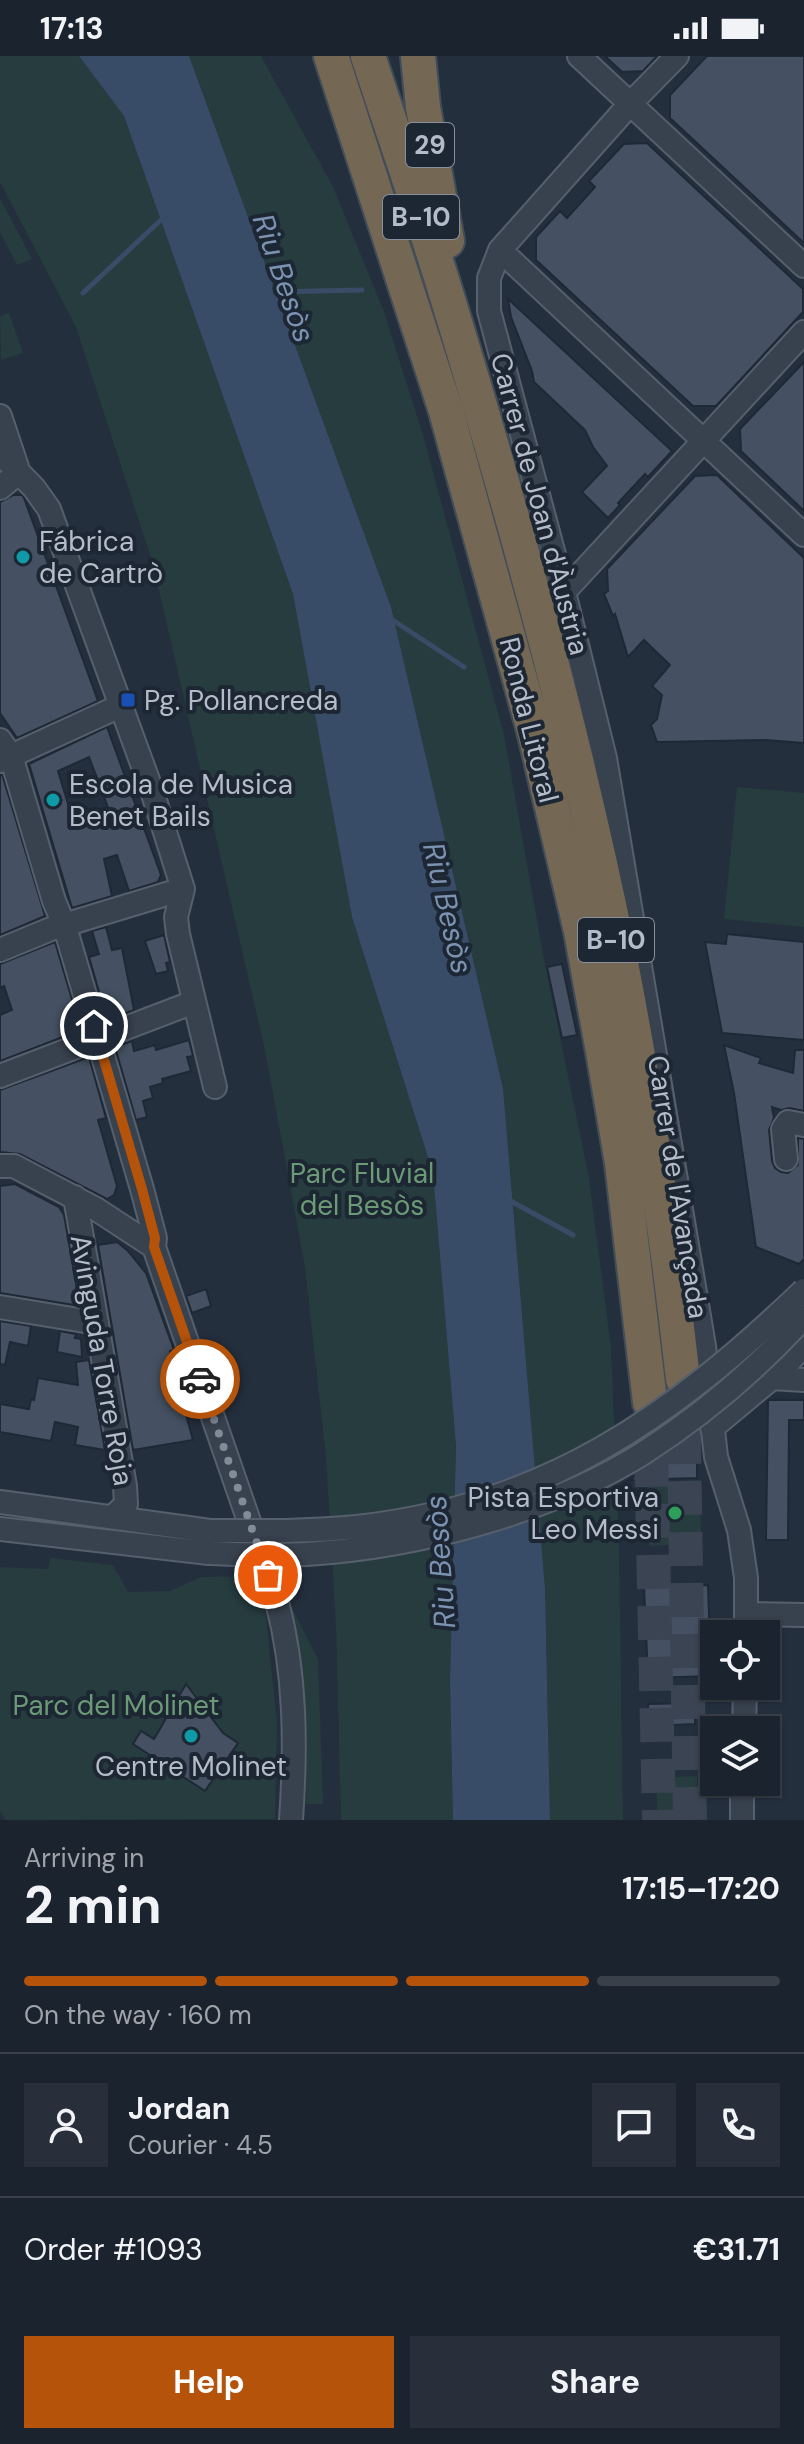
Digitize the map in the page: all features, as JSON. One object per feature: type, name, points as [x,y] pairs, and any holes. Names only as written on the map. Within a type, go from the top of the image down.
[{"type":"highway","points":[[314,56],[350,169],[373,189]]},
{"type":"highway","name":"Ronda Litoral","points":[[331,56],[446,411],[535,734],[581,931],[622,1163],[650,1402]]},
{"type":"highway","name":"Ronda Litoral","points":[[368,56],[449,302],[525,564],[598,853],[655,1157],[683,1379]]},
{"type":"highway","name":"29","points":[[418,56],[423,107],[450,252],[449,302]]},
{"type":"street","points":[[579,56],[804,266]]},
{"type":"street","points":[[677,56],[500,250],[804,535]]},
{"type":"street","name":"Carrer de Joan d'Àustria","points":[[500,250],[489,278],[489,311],[605,758]]},
{"type":"street","points":[[564,592],[804,332]]},
{"type":"street","points":[[0,416],[19,472]]},
{"type":"street","points":[[0,453],[34,488],[49,509],[152,791],[183,889],[176,917],[178,934],[215,1087]]},
{"type":"street","points":[[0,488],[19,472]]},
{"type":"street","points":[[120,706],[4,753],[65,927],[142,1189],[155,1238],[154,1247],[285,1630],[295,1766],[291,1820]]},
{"type":"street","name":"Carrer de l'Avançada","points":[[605,758],[704,1346],[716,1457],[739,1530],[746,1578],[746,1620]]},
{"type":"street","points":[[0,950],[51,929],[183,889]]},
{"type":"street","points":[[0,1076],[194,1002]]},
{"type":"street","points":[[786,1159],[783,1129],[788,1122],[804,1125]]},
{"type":"street","points":[[0,1166],[14,1166],[75,1197],[154,1247]]},
{"type":"street","points":[[79,1222],[123,1214],[135,1206],[142,1189]]},
{"type":"street","name":"Avinguda Torre Roja","points":[[75,1197],[125,1486],[126,1504],[113,1517]]},
{"type":"street","points":[[0,1541],[105,1552],[165,1554],[210,1542],[357,1527],[417,1517],[485,1499],[541,1479],[595,1454],[645,1423],[707,1378],[804,1290]]},
{"type":"street","points":[[0,1307],[97,1323]]},
{"type":"street","points":[[0,1529],[210,1542],[307,1554],[421,1538],[488,1521],[542,1502],[640,1455],[698,1416],[804,1317]]},
{"type":"street","points":[[781,1371],[804,1344]]},
{"type":"street","points":[[712,1428],[772,1378],[804,1380]]},
{"type":"street","points":[[0,1502],[113,1517],[210,1542]]},
{"type":"street","points":[[0,1516],[171,1532],[210,1542]]},
{"type":"street","points":[[772,1620],[804,1615]]},
{"type":"street","points":[[742,1796],[742,1820]]},
{"type":"green space","name":"Parc Fluvial del Besòs","points":[[0,56],[79,56],[124,116],[293,594],[352,917],[433,1173],[456,1446],[450,1682],[453,1820],[341,1820],[336,1625],[326,1457],[305,1267],[265,1050],[153,564],[76,327],[0,182]]},
{"type":"green space","name":"Parc Fluvial del Besòs","points":[[189,56],[261,56],[333,187],[383,309],[423,435],[504,735],[543,954],[589,1178],[611,1348],[619,1545],[623,1820],[550,1820],[545,1588],[503,1088],[391,607]]},
{"type":"green space","points":[[0,200],[32,259],[17,265],[0,232]]},
{"type":"green space","points":[[9,313],[23,353],[1,360],[0,316]]},
{"type":"green space","points":[[737,787],[804,793],[804,927],[724,919]]},
{"type":"green space","name":"Pista Esportiva Leo Messi","points":[[700,1480],[701,1544],[649,1546],[648,1482]]},
{"type":"green space","name":"Parc del Molinet","points":[[50,1558],[113,1565],[128,1592],[170,1591],[201,1577],[255,1576],[265,1607],[277,1723],[275,1819],[6,1820],[0,1811],[0,1567],[48,1569]]},
{"type":"green space","points":[[292,1608],[318,1659],[323,1804],[306,1804],[307,1739]]},
{"type":"green space","points":[[697,1776],[698,1820],[658,1820],[656,1778]]},
{"type":"water","name":"Riu Besòs","points":[[79,56],[189,56],[391,607],[503,1088],[545,1588],[550,1820],[453,1820],[450,1682],[456,1446],[433,1173],[352,917],[293,594],[124,116]]},
{"type":"building","points":[[605,56],[657,56],[643,71],[622,72]]},
{"type":"building","points":[[707,56],[804,56],[804,243],[670,118],[670,95]]},
{"type":"building","points":[[647,143],[803,289],[803,312],[716,406],[693,406],[536,260],[536,237],[560,211],[567,218],[595,187],[589,181],[624,144]]},
{"type":"building","points":[[508,299],[672,451],[648,477],[645,474],[608,518],[582,492],[607,466],[585,430],[534,382],[511,317]]},
{"type":"building","points":[[804,362],[804,511],[741,451],[740,429]]},
{"type":"building","points":[[717,475],[804,558],[804,743],[765,740],[657,742],[651,725],[657,719],[662,695],[652,686],[670,665],[644,640],[628,657],[615,614],[613,616],[604,594],[608,591],[607,569],[695,476]]},
{"type":"building","name":"Fábrica de Cartrò","points":[[13,495],[24,498],[98,701],[17,738],[0,713],[0,502]]},
{"type":"building","points":[[107,727],[161,875],[158,882],[129,891],[117,855],[104,859],[112,896],[72,908],[29,764]],"holes":[[[89,757],[109,810],[73,820],[58,771]]]},
{"type":"building","points":[[0,775],[45,916],[0,935]]},
{"type":"building","points":[[106,927],[112,950],[122,948],[134,1010],[107,1020],[89,957],[99,954],[92,931]]},
{"type":"building","points":[[727,934],[804,942],[804,1040],[722,1033],[705,942],[726,944]]},
{"type":"building","points":[[164,935],[170,962],[166,963],[168,971],[156,974],[145,941]]},
{"type":"building","points":[[55,942],[81,1030],[0,1061],[0,1015],[12,1010],[4,986],[0,988],[0,964]]},
{"type":"building","points":[[562,964],[577,1035],[562,1038],[547,967]]},
{"type":"building","points":[[189,1040],[193,1056],[187,1057],[191,1071],[162,1079],[163,1083],[150,1087],[153,1098],[143,1101],[147,1117],[136,1120],[115,1047],[132,1041],[134,1051],[155,1045],[156,1050]]},
{"type":"building","points":[[724,1045],[761,1058],[759,1063],[793,1073],[795,1050],[804,1050],[804,1111],[772,1107],[774,1118],[769,1130],[772,1161],[781,1172],[788,1173],[798,1165],[798,1138],[804,1139],[804,1259],[799,1264],[756,1247]]},
{"type":"building","points":[[89,1057],[106,1118],[98,1120],[117,1186],[114,1195],[107,1199],[20,1154],[0,1152],[0,1090]]},
{"type":"building","points":[[15,1184],[59,1207],[64,1215],[80,1306],[0,1293],[0,1186]]},
{"type":"building","points":[[117,1242],[146,1273],[174,1350],[170,1351],[181,1391],[189,1390],[194,1406],[184,1408],[193,1440],[133,1450],[98,1245]]},
{"type":"building","points":[[206,1289],[211,1306],[192,1313],[186,1296]]},
{"type":"building","points":[[0,1321],[31,1326],[28,1346],[10,1342],[5,1365],[0,1364]]},
{"type":"building","points":[[60,1331],[76,1334],[75,1338],[81,1339],[82,1357],[57,1352]]},
{"type":"building","points":[[89,1360],[105,1450],[75,1445],[78,1427],[55,1422],[51,1441],[0,1432],[0,1404],[29,1409],[38,1378],[78,1385],[76,1362]]},
{"type":"building","points":[[768,1400],[804,1400],[804,1420],[789,1420],[788,1540],[766,1540]]},
{"type":"building","points":[[697,1437],[697,1478],[629,1480]]},
{"type":"building","points":[[708,1585],[709,1620],[700,1620],[700,1676],[648,1678],[644,1586]]},
{"type":"building","name":"Centre Molinet","points":[[186,1684],[223,1733],[238,1743],[205,1791],[133,1744],[141,1731],[154,1739]]},
{"type":"building","points":[[695,1703],[695,1724],[649,1726],[648,1704]]},
{"type":"waterway","points":[[83,293],[164,217]]},
{"type":"waterway","name":"Riu Besòs","points":[[271,292],[362,290]]},
{"type":"waterway","points":[[391,619],[464,667]]},
{"type":"waterway","points":[[507,1199],[573,1235]]},
{"type":"tunnel","points":[[683,1379],[690,1820]]},
{"type":"tunnel","points":[[650,1402],[659,1820]]},
{"type":"way so far","points":[[200,1379],[268,1575]]},
{"type":"place","name":"Fábrica de Cartrò","points":[[23,557]]},
{"type":"place","name":"Pg. Pollancreda","points":[[128,700]]},
{"type":"place","name":"Escola de Musica Benet Bails","points":[[53,800]]},
{"type":"place","name":"Pista Esportiva Leo Messi","points":[[675,1513]]},
{"type":"place","name":"Centre Molinet","points":[[191,1736]]},
{"type":"route","points":[[94,1026],[142,1189],[155,1238],[154,1247],[200,1379]]}]
